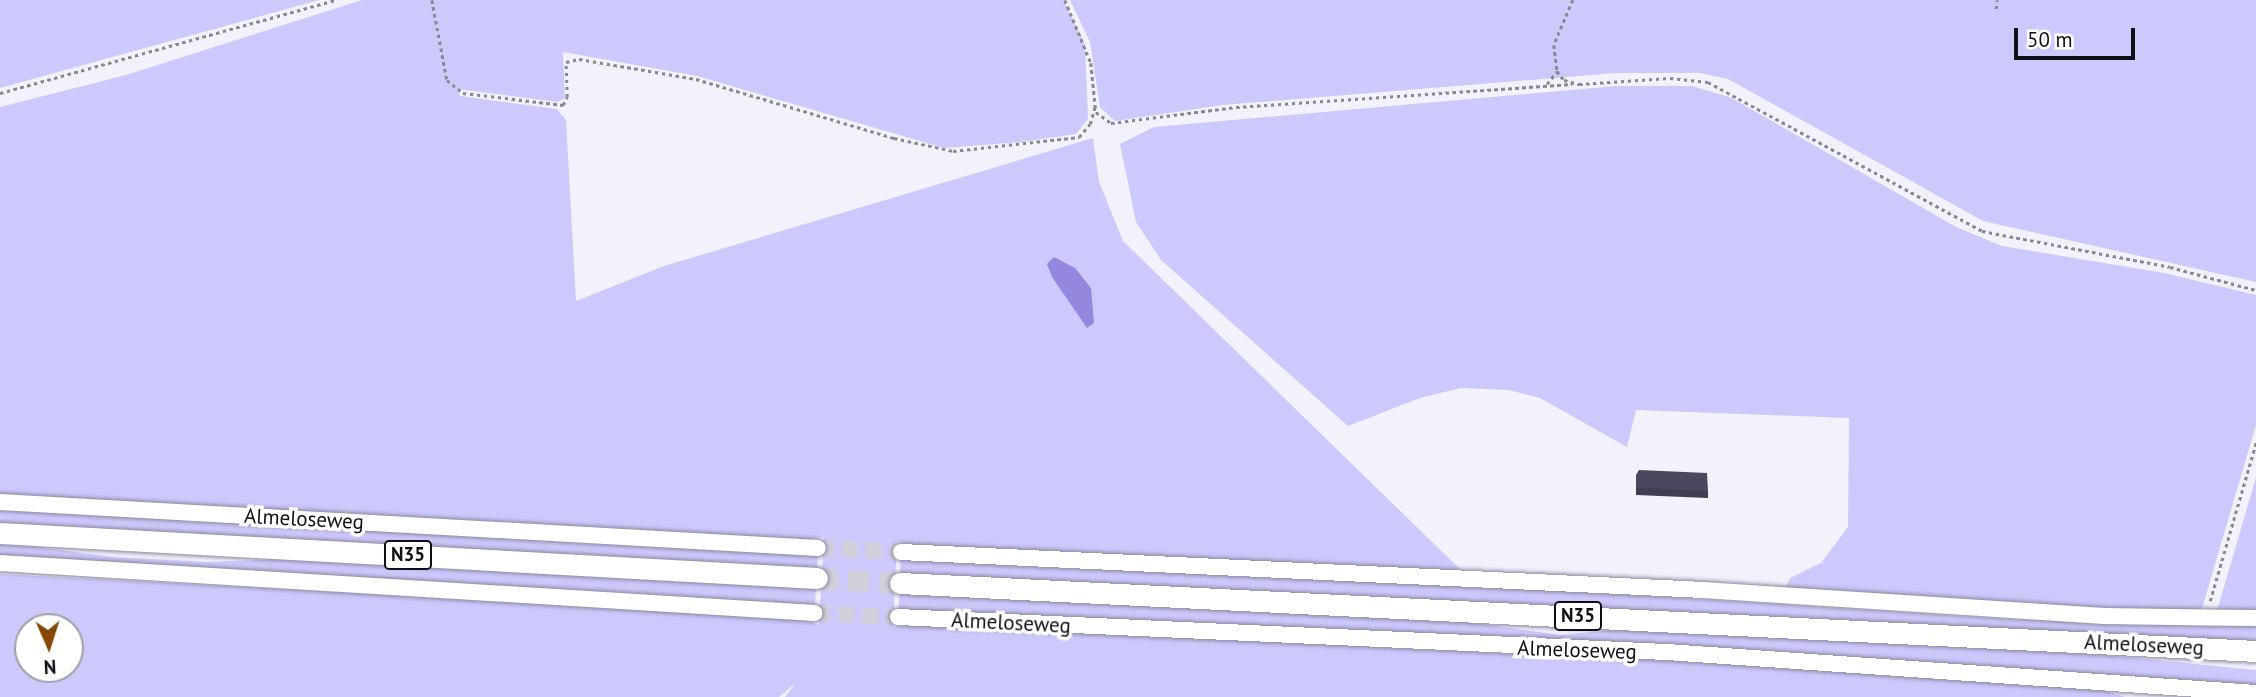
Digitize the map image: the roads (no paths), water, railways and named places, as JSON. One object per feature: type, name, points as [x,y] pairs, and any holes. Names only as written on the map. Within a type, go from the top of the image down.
[{"type":"main road","name":"Almeloseweg","points":[[0,533],[817,578]]},
{"type":"main road","name":"Almeloseweg","points":[[900,583],[2256,651]]},
{"type":"street","name":"Almeloseweg","points":[[0,502],[818,548]]},
{"type":"street","name":"Almeloseweg","points":[[901,552],[1703,590],[2104,616],[2207,615],[2256,618]]},
{"type":"street","points":[[0,563],[814,613]]},
{"type":"street","name":"Almeloseweg","points":[[898,617],[1667,652],[2256,693]]},
{"type":"tunnel","points":[[818,548],[901,552]]},
{"type":"tunnel","points":[[817,578],[900,583]]},
{"type":"tunnel","points":[[814,613],[898,617]]}]
